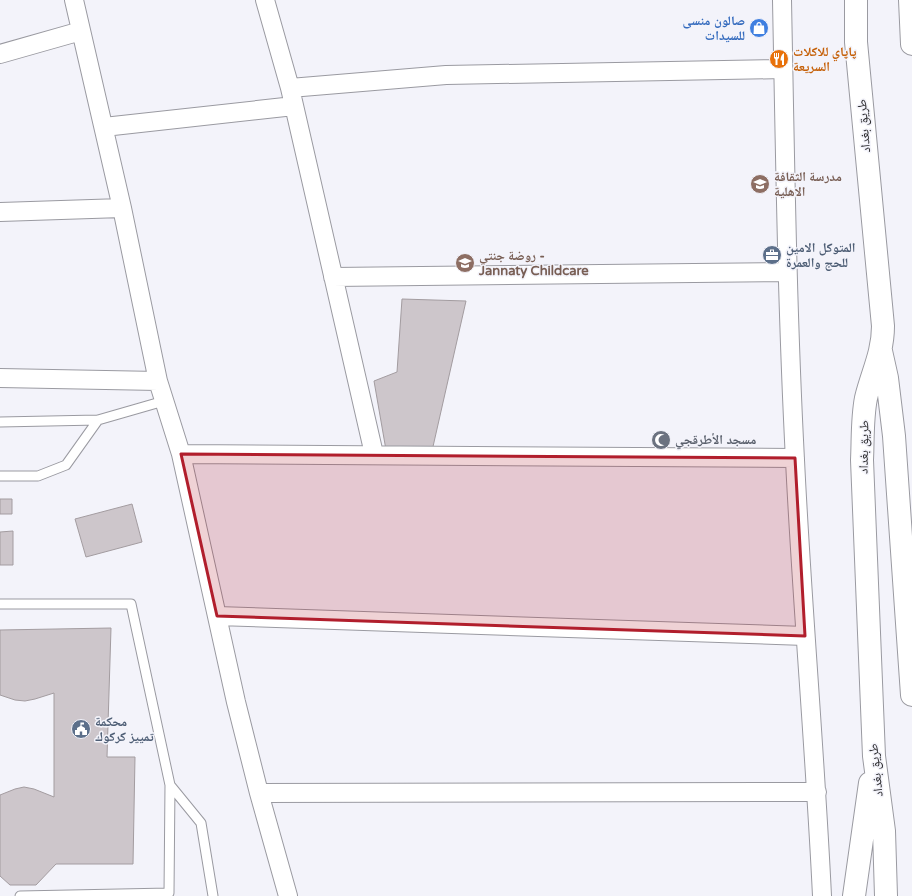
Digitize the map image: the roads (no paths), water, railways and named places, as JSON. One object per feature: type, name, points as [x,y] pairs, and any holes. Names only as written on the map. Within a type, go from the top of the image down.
[{"type":"main road","name":"طريق بغداد","points":[[856,0],[856,42],[883,326],[881,350],[866,399],[862,460],[874,756],[884,831],[886,896]]},
{"type":"main road","points":[[910,0],[912,44]]},
{"type":"main road","points":[[881,350],[888,386],[894,436],[912,695]]},
{"type":"main road","points":[[854,896],[874,756]]},
{"type":"street","points":[[74,0],[122,208],[158,381],[181,454],[236,702],[259,793],[288,896]]},
{"type":"street","points":[[265,0],[290,88],[374,454]]},
{"type":"street","points":[[782,0],[787,272],[795,458],[805,636],[817,792],[822,896]]},
{"type":"street","points":[[0,54],[81,31]]},
{"type":"street","points":[[290,88],[446,76],[783,69]]},
{"type":"street","points":[[104,127],[294,106]]},
{"type":"street","points":[[0,212],[122,208]]},
{"type":"street","points":[[333,277],[787,272]]},
{"type":"street","points":[[0,378],[158,381]]},
{"type":"street","points":[[181,454],[374,454],[795,458]]},
{"type":"street","points":[[217,616],[805,636]]},
{"type":"street","points":[[259,793],[817,792]]},
{"type":"lane","points":[[0,422],[98,420],[164,401]]},
{"type":"lane","points":[[0,476],[38,476],[66,465],[98,420]]},
{"type":"lane","points":[[0,604],[131,604],[170,785],[169,893],[20,896]]},
{"type":"lane","points":[[170,785],[201,823],[213,896]]},
{"type":"place","name":"صالون منسى للسيدات","points":[[759,28]]},
{"type":"place","name":"پاپاي للاكلات السريعة","points":[[779,59]]},
{"type":"place","name":"مدرسة الثقافة الاهلية","points":[[760,184]]},
{"type":"place","name":"المتوكل الامين للحج والعمرة","points":[[772,255]]},
{"type":"place","name":"روضة جنتي - Jannaty Childcare","points":[[465,263]]},
{"type":"place","name":"مسجد الأطرقجي","points":[[661,440]]},
{"type":"place","name":"محكمة تمييز كركوك","points":[[81,729]]}]
